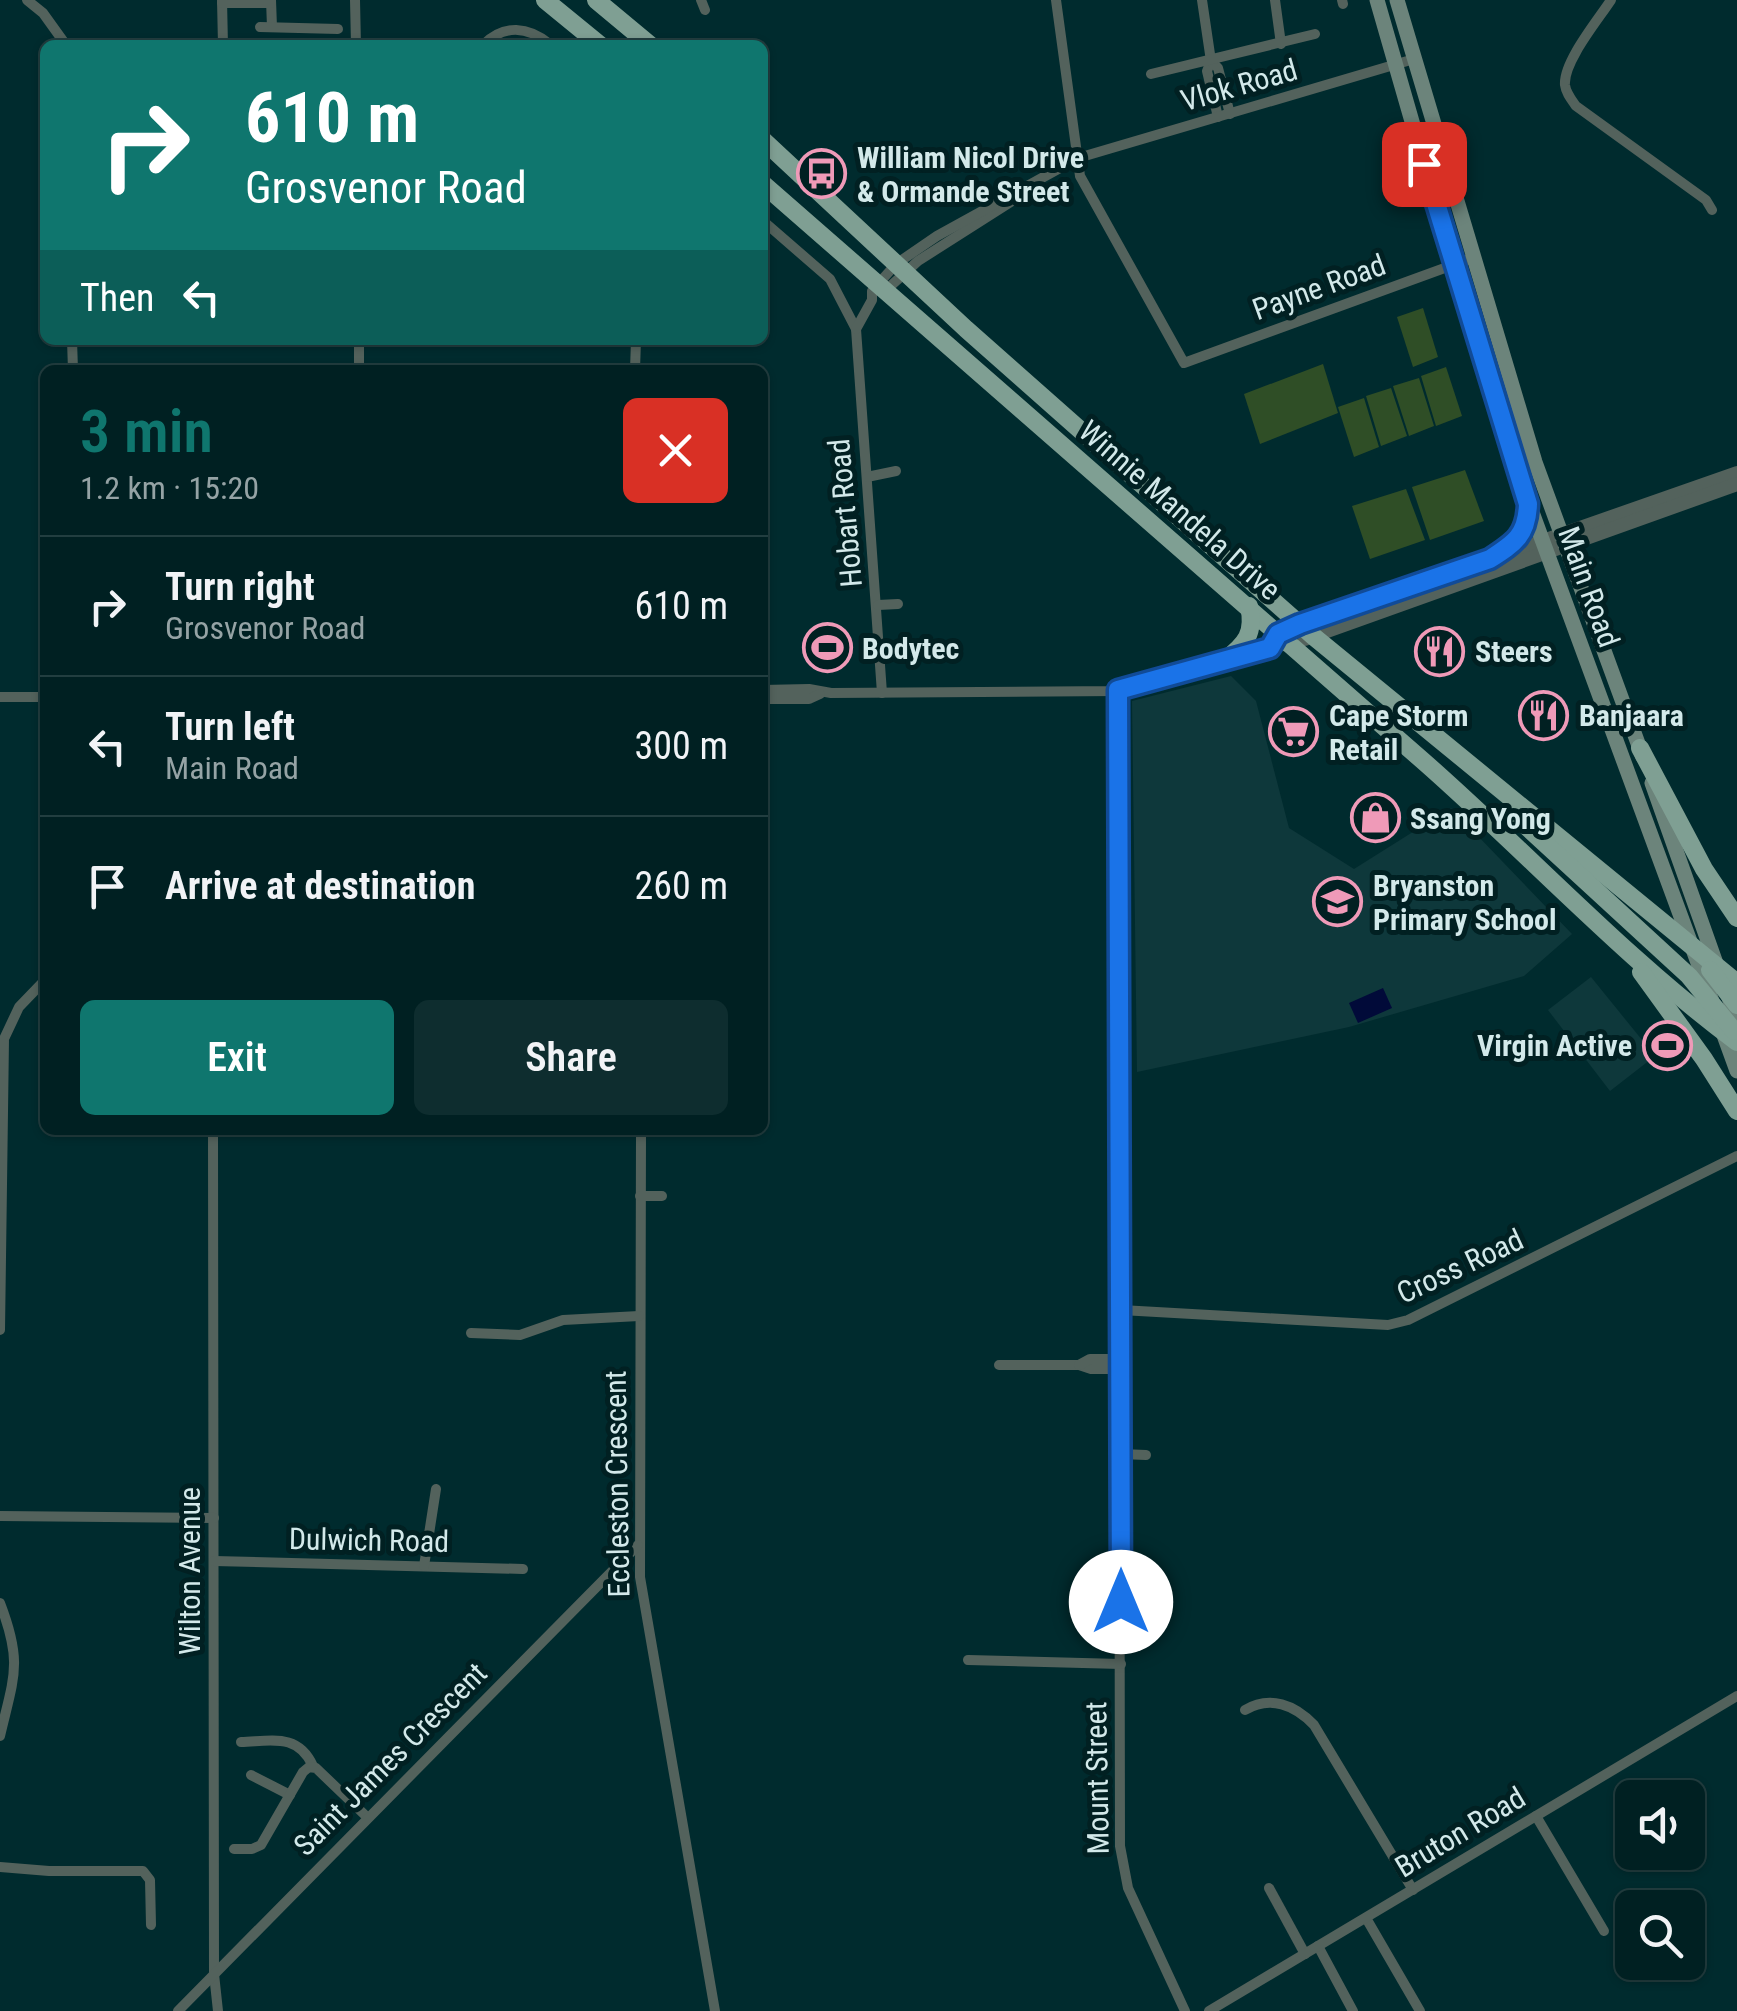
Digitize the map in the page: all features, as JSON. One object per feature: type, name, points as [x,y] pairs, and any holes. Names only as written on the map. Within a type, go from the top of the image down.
[{"type":"main road","points":[[545,0],[594,40]]},
{"type":"main road","points":[[596,0],[644,40]]},
{"type":"main road","name":"Main Road","points":[[1378,0],[1453,264],[1528,504],[1693,948]]},
{"type":"main road","name":"Main Road","points":[[1397,0],[1535,462],[1718,967]]},
{"type":"main road","name":"Winnie Mandela Drive","points":[[768,145],[1024,382],[1307,630],[1718,967],[1729,997]]},
{"type":"main road","name":"Winnie Mandela Drive","points":[[768,189],[879,291],[1249,606],[1280,642],[1478,808],[1614,937],[1733,1032]]},
{"type":"main road","points":[[1490,559],[1520,539],[1527,525],[1528,504]]},
{"type":"main road","points":[[1225,660],[1249,637],[1249,606]]},
{"type":"main road","points":[[1640,748],[1704,868],[1737,918]]},
{"type":"main road","points":[[1448,749],[1531,832],[1689,976],[1729,997]]},
{"type":"main road","points":[[1614,937],[1684,1030],[1737,1111]]},
{"type":"main road","points":[[1693,948],[1729,997],[1737,1071]]},
{"type":"street","points":[[356,0],[356,40]]},
{"type":"street","points":[[1056,0],[1078,158]]},
{"type":"street","points":[[1202,0],[1211,61],[1206,71],[1218,117]]},
{"type":"street","points":[[1275,0],[1281,44]]},
{"type":"street","points":[[1611,0],[1570,62],[1565,80],[1568,95],[1576,106],[1706,200],[1712,210]]},
{"type":"street","points":[[223,40],[222,1],[271,2],[266,27],[338,29]]},
{"type":"street","points":[[35,2],[62,40]]},
{"type":"street","points":[[490,40],[501,32],[518,29],[543,40]]},
{"type":"street","points":[[1151,74],[1315,34]]},
{"type":"street","name":"Vlok Road","points":[[879,291],[937,236],[1078,158],[1414,60]]},
{"type":"street","points":[[1211,61],[1218,68],[1230,114]]},
{"type":"street","name":"Payne Road","points":[[1078,158],[1080,176],[1184,363],[1472,258]]},
{"type":"street","name":"Hobart Road","points":[[768,225],[830,279],[856,330],[882,693]]},
{"type":"street","points":[[856,330],[879,291]]},
{"type":"street","points":[[868,477],[896,470]]},
{"type":"street","points":[[1307,630],[1737,473]]},
{"type":"street","points":[[1564,539],[1737,484]]},
{"type":"street","points":[[768,690],[809,689],[821,693],[1118,690],[1280,642],[1490,559],[1544,546]]},
{"type":"street","points":[[878,605],[898,604]]},
{"type":"street","name":"Mount Street","points":[[1118,690],[1122,1867],[1185,2011]]},
{"type":"street","points":[[768,699],[809,699],[821,693]]},
{"type":"street","points":[[0,697],[40,697]]},
{"type":"street","points":[[0,1330],[4,1039],[19,1007],[40,985]]},
{"type":"street","name":"Wilton Avenue","points":[[213,1135],[214,1974],[218,2011]]},
{"type":"street","name":"Eccleston Crescent","points":[[640,1135],[638,1544],[646,1614],[715,2011]]},
{"type":"street","name":"Cross Road","points":[[1121,1310],[1388,1324],[1408,1320],[1737,1156]]},
{"type":"street","points":[[640,1196],[662,1196]]},
{"type":"street","points":[[471,1333],[520,1335],[563,1320],[640,1316]]},
{"type":"street","points":[[999,1365],[1079,1364],[1098,1370],[1120,1364]]},
{"type":"street","points":[[1121,1454],[1146,1454]]},
{"type":"street","points":[[424,1566],[436,1489]]},
{"type":"street","points":[[0,1516],[214,1518]]},
{"type":"street","name":"Saint James Crescent","points":[[178,2011],[638,1544]]},
{"type":"street","name":"Dulwich Road","points":[[214,1562],[524,1569]]},
{"type":"street","points":[[1121,1572],[1139,1571]]},
{"type":"street","points":[[0,1603],[13,1640],[17,1667],[0,1736]]},
{"type":"street","points":[[968,1660],[1121,1664]]},
{"type":"street","name":"Bruton Road","points":[[1210,2011],[1737,1696]]},
{"type":"street","points":[[1245,1710],[1263,1700],[1272,1701],[1314,1726],[1413,1890]]},
{"type":"street","points":[[241,1742],[285,1739],[305,1752],[313,1766],[367,1817]]},
{"type":"street","points":[[234,1849],[262,1845],[303,1772],[313,1766]]},
{"type":"street","points":[[251,1775],[290,1795]]},
{"type":"street","points":[[1536,1816],[1604,1930]]},
{"type":"street","points":[[0,1866],[48,1872],[143,1870],[150,1880],[151,1926]]},
{"type":"street","points":[[1269,1888],[1306,1954]]},
{"type":"street","points":[[1366,1918],[1420,2011]]},
{"type":"street","points":[[1318,1946],[1353,2011]]},
{"type":"shaded area","name":"Bryanston Primary School","points":[[1231,676],[1256,701],[1289,828],[1354,869],[1451,808],[1572,934],[1524,976],[1349,1027],[1137,1072],[1132,701]]},
{"type":"shaded area","points":[[1591,977],[1655,1056],[1610,1091],[1548,1010]]},
{"type":"shaded area","points":[[1383,988],[1392,1008],[1358,1023],[1349,1003]]},
{"type":"green space","points":[[1423,308],[1438,357],[1413,367],[1397,317]]},
{"type":"green space","points":[[1323,364],[1338,413],[1260,444],[1244,394]]},
{"type":"green space","points":[[1446,367],[1462,416],[1436,426],[1421,376]]},
{"type":"green space","points":[[1419,378],[1434,426],[1409,436],[1393,386]]},
{"type":"green space","points":[[1391,388],[1407,436],[1381,446],[1366,396]]},
{"type":"green space","points":[[1364,398],[1379,447],[1354,457],[1338,407]]},
{"type":"green space","points":[[1465,470],[1484,521],[1430,540],[1412,487]]},
{"type":"green space","points":[[1406,489],[1425,540],[1370,559],[1352,506]]},
{"type":"place","name":"William Nicol Drive & Ormande Street","points":[[822,174]]},
{"type":"place","name":"Bodytec","points":[[827,648]]},
{"type":"place","name":"Steers","points":[[1440,651]]},
{"type":"place","name":"Banjaara","points":[[1544,715]]},
{"type":"place","name":"Cape Storm Retail","points":[[1294,732]]},
{"type":"place","name":"Ssang Yong","points":[[1375,818]]},
{"type":"place","name":"Bryanston Primary School","points":[[1338,902]]},
{"type":"place","name":"Virgin Active","points":[[1667,1045]]},
{"type":"route","points":[[1121,1602],[1118,690],[1270,648],[1278,634],[1300,624],[1490,559],[1520,539],[1528,504],[1424,164]]}]
